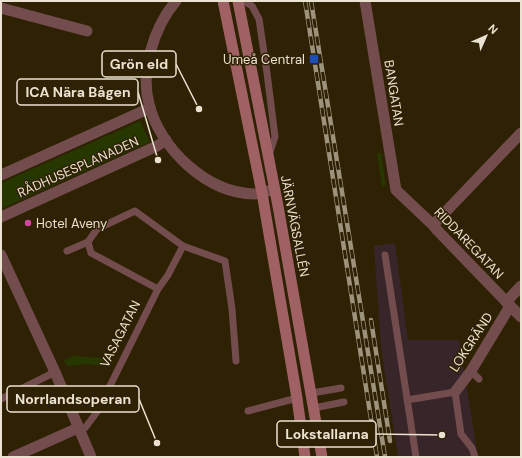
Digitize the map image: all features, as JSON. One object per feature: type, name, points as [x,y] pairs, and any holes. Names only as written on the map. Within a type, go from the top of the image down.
[{"type":"main road","name":"JÄRNVÄGSALLÉN","points":[[222,1],[262,193],[297,398],[305,457]]},
{"type":"main road","name":"JÄRNVÄGSALLÉN","points":[[238,1],[312,393],[322,457]]},
{"type":"street","points":[[176,1],[161,22],[153,41],[148,63],[147,87],[150,108],[158,126],[166,140],[185,163],[195,172],[210,181],[225,188],[254,194],[274,189]]},
{"type":"street","name":"BANGATAN","points":[[365,1],[396,190]]},
{"type":"street","points":[[1,8],[87,31]]},
{"type":"street","name":"RÅDHUSESPLANADEN","points":[[1,174],[150,108]]},
{"type":"street","points":[[433,225],[521,132]]},
{"type":"street","name":"RÅDHUSESPLANADEN","points":[[1,217],[157,146],[166,140]]},
{"type":"street","name":"RIDDAREGATAN","points":[[396,190],[433,225],[521,317]]},
{"type":"street","points":[[1,255],[55,372],[91,457]]},
{"type":"street","name":"LOKGRÄND","points":[[454,392],[475,375],[508,304],[521,286]]},
{"type":"street","name":"VASAGATAN","points":[[13,457],[78,428]]},
{"type":"lane","points":[[244,1],[252,6],[259,19],[275,137],[268,157]]},
{"type":"lane","points":[[67,251],[88,242],[97,229],[135,211],[183,246],[225,261],[232,309],[236,361]]},
{"type":"lane","points":[[88,242],[91,253],[158,289],[168,275],[183,246]]},
{"type":"lane","points":[[385,255],[416,457]]},
{"type":"lane","name":"VASAGATAN","points":[[78,428],[84,428],[97,412],[158,289]]},
{"type":"lane","points":[[1,399],[55,372]]},
{"type":"lane","points":[[312,393],[341,388]]},
{"type":"lane","points":[[407,400],[454,392],[461,434],[472,448],[475,457]]},
{"type":"lane","points":[[248,411],[297,398]]},
{"type":"lane","points":[[314,408],[344,402]]},
{"type":"shaded area","points":[[395,243],[408,340],[459,340],[478,457],[398,457],[381,348],[374,246]]},
{"type":"green space","points":[[140,121],[150,142],[1,209],[1,183]]},
{"type":"green space","points":[[377,153],[381,153],[386,186],[382,187]]},
{"type":"green space","points":[[73,356],[102,358],[110,362],[108,367],[88,364],[67,366],[64,360]]},
{"type":"railway","points":[[305,1],[377,457]]},
{"type":"railway","points":[[311,1],[385,457]]},
{"type":"railway","points":[[371,320],[390,441]]},
{"type":"place","name":"Umeå Central","points":[[314,59]]},
{"type":"place","name":"Grön eld","points":[[199,109]]},
{"type":"place","name":"ICA Nära Bågen","points":[[158,160]]},
{"type":"place","name":"Hotel Aveny","points":[[28,223]]},
{"type":"place","name":"Lokstallarna","points":[[442,435]]},
{"type":"place","name":"Norrlandsoperan","points":[[157,443]]}]
